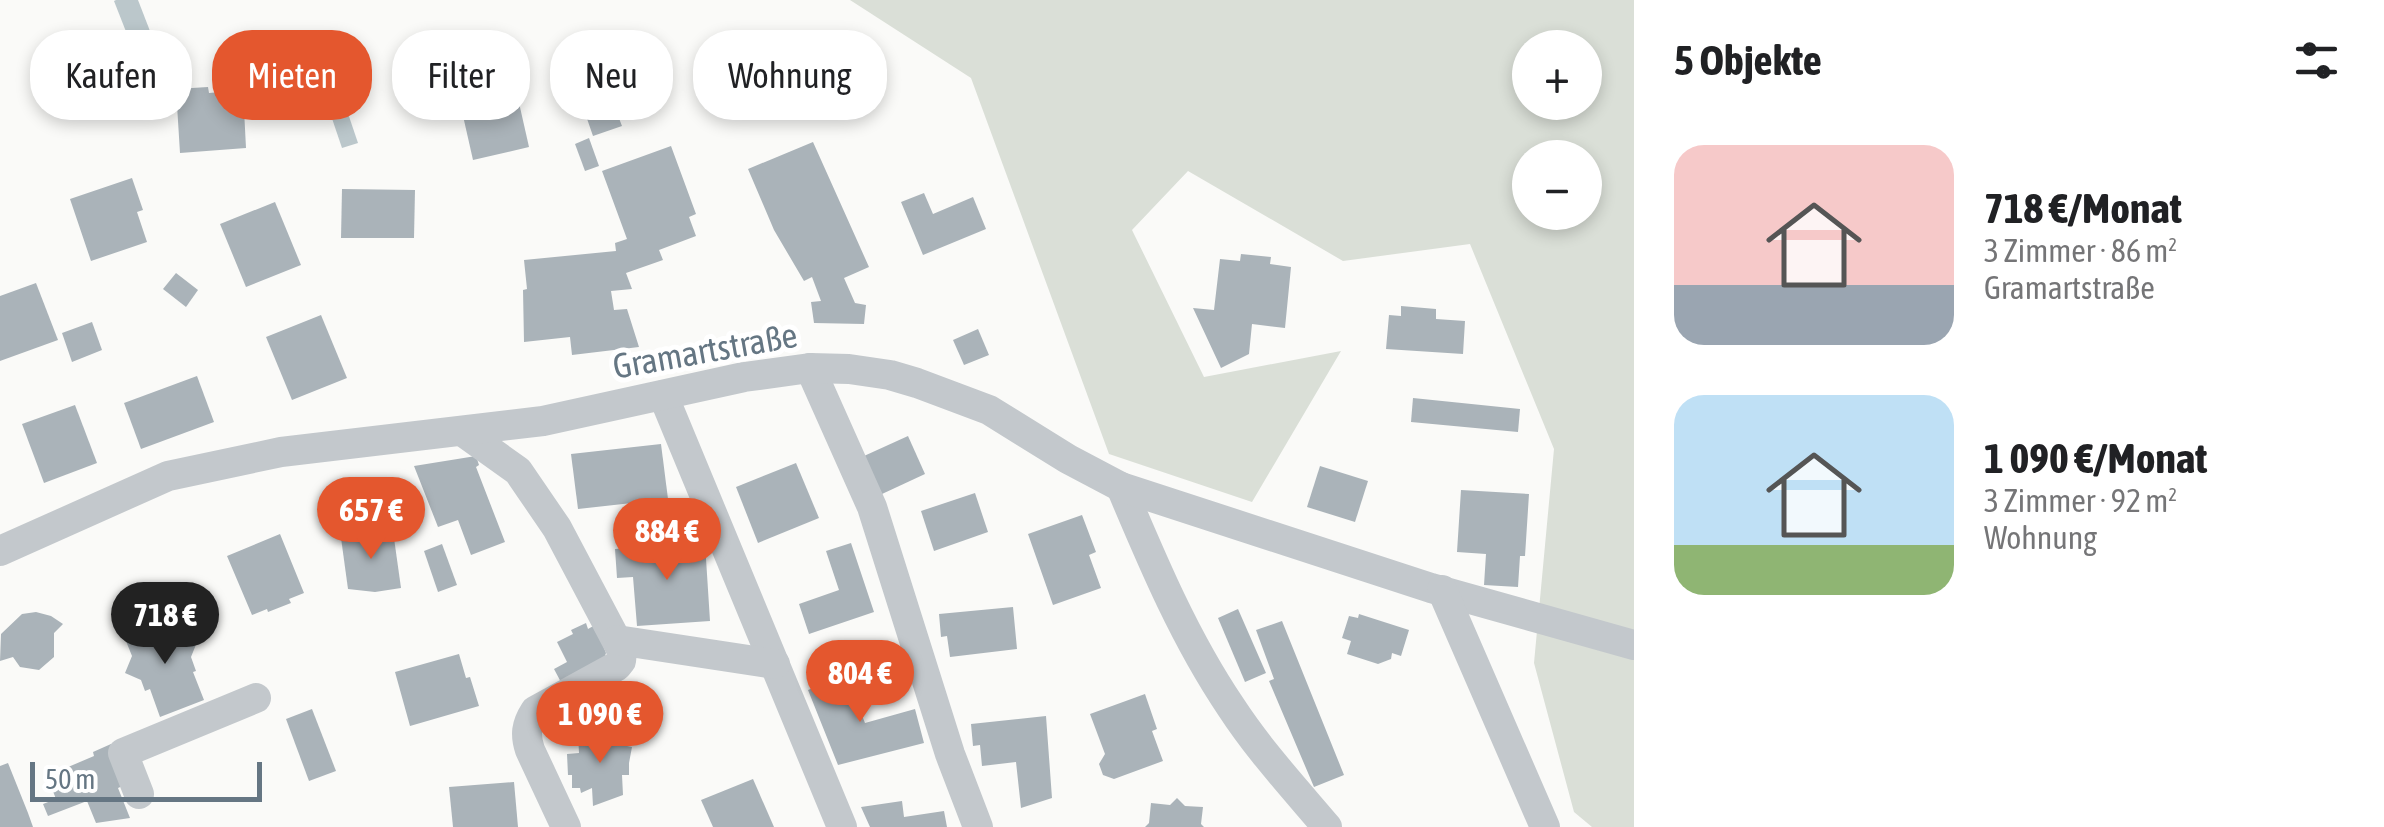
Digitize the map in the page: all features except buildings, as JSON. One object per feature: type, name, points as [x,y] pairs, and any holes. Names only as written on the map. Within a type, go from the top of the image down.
[{"type":"street","name":"Gramartstraße","points":[[0,550],[168,476],[281,452],[543,421],[744,377],[810,368],[848,369],[890,375],[989,410],[1121,487],[1442,590],[1634,645]]},
{"type":"street","points":[[810,368],[872,507],[950,754],[978,827]]},
{"type":"street","points":[[662,395],[842,827]]},
{"type":"street","points":[[462,430],[518,470],[557,528],[622,656],[617,666],[535,712],[527,725],[530,750],[566,827]]},
{"type":"street","points":[[1121,487],[1166,594],[1229,705],[1258,746],[1328,827]]},
{"type":"street","points":[[1442,590],[1545,827]]},
{"type":"street","points":[[617,640],[775,664]]},
{"type":"street","points":[[139,794],[123,753],[256,698]]},
{"type":"shaded area","points":[[138,0],[150,30],[125,30],[114,1]]},
{"type":"shaded area","points":[[850,0],[1634,0],[1634,827],[1592,827],[1574,812],[1534,663],[1554,449],[1470,244],[1343,261],[1188,171],[1132,230],[1204,377],[1341,351],[1252,502],[1109,454],[971,78]]},
{"type":"shaded area","points":[[333,120],[350,120],[358,143],[342,148]]},
{"type":"shaded area","points":[[151,586],[184,601],[179,617],[144,602],[142,591]]}]
